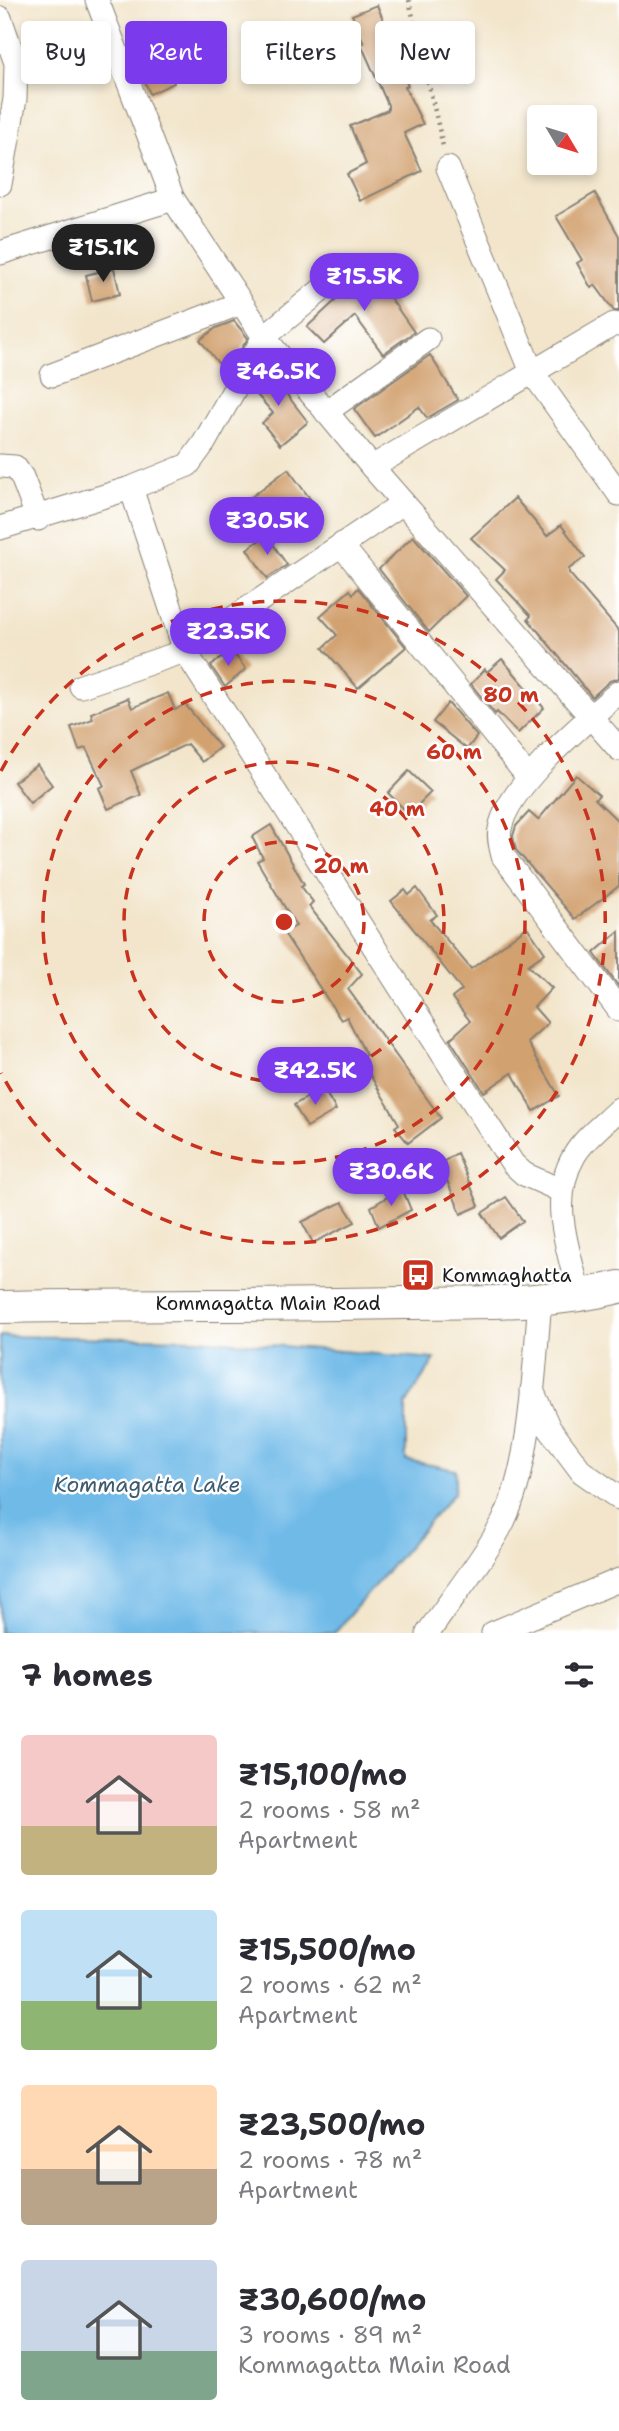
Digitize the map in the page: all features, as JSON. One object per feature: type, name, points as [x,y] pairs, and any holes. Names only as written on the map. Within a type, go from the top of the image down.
[{"type":"main road","name":"Kommagatta Main Road","points":[[0,1307],[540,1300],[580,1297],[619,1287]]},
{"type":"street","points":[[97,0],[173,200],[264,337],[372,467],[619,749]]},
{"type":"street","points":[[0,18],[16,63],[15,99],[0,184]]},
{"type":"street","points":[[448,168],[532,372],[619,494]]},
{"type":"street","points":[[0,253],[173,200]]},
{"type":"street","points":[[0,528],[38,519],[180,471],[196,457],[264,337],[325,287]]},
{"type":"street","points":[[52,375],[241,303]]},
{"type":"street","points":[[372,467],[614,324],[619,325]]},
{"type":"street","points":[[326,412],[428,339]]},
{"type":"street","points":[[0,466],[15,467],[22,477],[38,519]]},
{"type":"street","points":[[131,488],[185,651],[513,1164],[524,1174],[562,1191]]},
{"type":"street","points":[[81,686],[185,651],[404,503]]},
{"type":"street","points":[[342,546],[528,776]]},
{"type":"street","points":[[619,692],[528,776],[499,828],[503,856],[619,1010]]},
{"type":"street","points":[[580,1297],[559,1207],[564,1178],[575,1153],[619,1109]]},
{"type":"street","points":[[428,1633],[503,1522],[519,1474],[532,1390],[540,1300]]},
{"type":"street","points":[[532,1390],[549,1428],[582,1472],[619,1498]]},
{"type":"street","points":[[493,1633],[619,1580]]},
{"type":"path","points":[[409,0],[448,168]]},
{"type":"water","name":"Kommagatta Lake","points":[[0,1336],[200,1339],[435,1359],[406,1404],[406,1460],[456,1470],[454,1493],[334,1633],[0,1633]]},
{"type":"building","points":[[377,5],[384,21],[375,21],[375,76],[361,44],[364,43],[361,21],[355,21],[352,15]]},
{"type":"building","points":[[146,84],[172,84],[150,94]]},
{"type":"building","points":[[379,84],[407,84],[405,87],[423,124],[404,133],[422,171],[360,201],[347,174],[366,164],[350,126],[388,110]]},
{"type":"building","points":[[595,193],[619,236],[619,311],[614,311],[595,285],[591,288],[577,263],[582,260],[556,216]]},
{"type":"building","points":[[368,266],[414,332],[383,354],[355,316],[324,344],[307,327],[336,300],[339,287]]},
{"type":"building","points":[[114,268],[120,294],[92,301],[86,275]]},
{"type":"building","points":[[234,321],[248,338],[231,366],[229,363],[222,368],[200,340],[216,328]]},
{"type":"building","points":[[430,355],[458,400],[427,418],[419,407],[375,438],[354,409]]},
{"type":"building","points":[[264,365],[308,422],[280,445],[262,423],[273,413],[251,388]]},
{"type":"building","points":[[288,469],[314,504],[276,533],[250,498]]},
{"type":"building","points":[[515,498],[547,536],[561,525],[585,557],[569,569],[569,573],[619,631],[619,678],[610,681],[592,697],[528,619],[531,616],[496,579],[505,570],[471,538]]},
{"type":"building","points":[[267,535],[287,565],[267,578],[247,549]]},
{"type":"building","points":[[413,536],[466,596],[429,632],[379,569]]},
{"type":"building","points":[[358,588],[406,647],[358,688],[323,648],[337,635],[320,616],[350,590],[353,594]]},
{"type":"building","points":[[231,650],[246,669],[225,687],[211,666]]},
{"type":"building","points":[[502,659],[544,708],[518,733],[497,712],[495,714],[471,684],[485,669],[487,672]]},
{"type":"building","points":[[168,693],[175,710],[185,704],[220,747],[202,762],[187,744],[131,771],[141,795],[108,809],[99,788],[104,786],[86,748],[79,750],[71,727],[93,719],[91,713],[128,698],[132,708]]},
{"type":"building","points":[[448,703],[477,736],[467,749],[433,722]]},
{"type":"building","points":[[37,765],[52,785],[30,803],[14,782]]},
{"type":"building","points":[[409,771],[431,792],[409,814],[388,793]]},
{"type":"building","points":[[576,775],[599,795],[595,799],[619,822],[619,886],[575,919],[516,850],[513,836],[516,826],[529,812],[538,820]]},
{"type":"building","points":[[271,825],[304,884],[301,886],[313,902],[309,906],[362,974],[348,989],[441,1118],[408,1143],[395,1127],[399,1124],[360,1058],[366,1055],[347,1017],[341,1020],[284,933],[296,926],[257,861],[263,858],[252,837]]},
{"type":"building","points":[[417,888],[437,915],[430,920],[471,969],[527,927],[545,953],[528,965],[552,988],[534,1007],[548,1023],[527,1042],[559,1096],[534,1111],[512,1073],[484,1092],[450,1039],[470,1021],[452,998],[462,990],[391,901],[405,890],[409,895]]},
{"type":"building","points":[[619,931],[619,987],[594,953]]},
{"type":"building","points":[[323,1088],[336,1110],[307,1127],[294,1105]]},
{"type":"building","points":[[457,1153],[479,1206],[461,1214],[440,1164]]},
{"type":"building","points":[[402,1188],[411,1210],[379,1227],[371,1207]]},
{"type":"building","points":[[506,1197],[523,1221],[499,1238],[482,1213]]},
{"type":"building","points":[[342,1202],[355,1222],[313,1243],[302,1222]]},
{"type":"place","name":"Kommaghatta","points":[[418,1275]]}]
